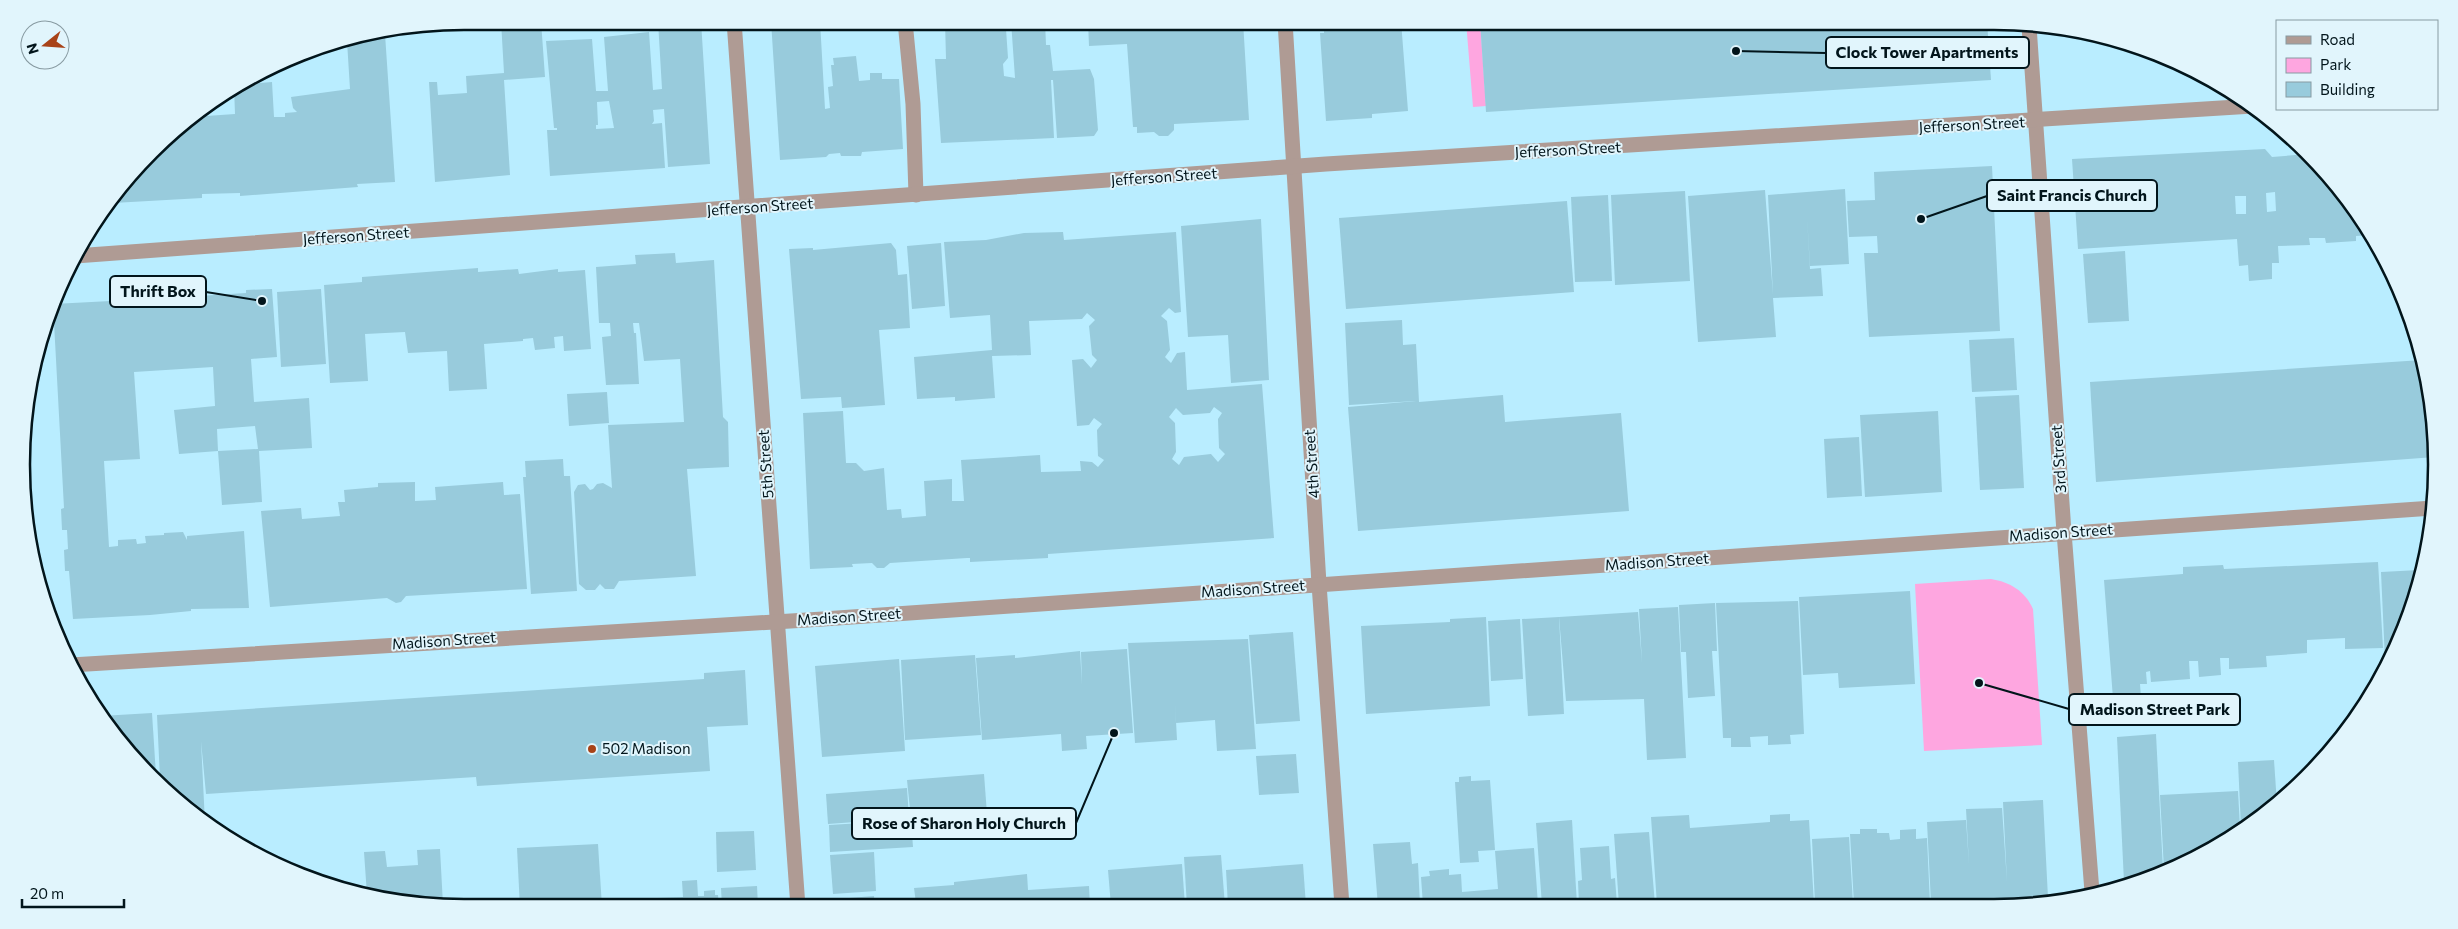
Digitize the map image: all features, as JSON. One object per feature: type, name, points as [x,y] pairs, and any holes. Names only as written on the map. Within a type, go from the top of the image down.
[{"type":"street","name":"5th Street","points":[[735,30],[797,899]]},
{"type":"street","points":[[906,30],[912,104],[916,195]]},
{"type":"street","name":"4th Street","points":[[1286,30],[1319,584],[1342,899]]},
{"type":"street","name":"3rd Street","points":[[2029,32],[2064,532],[2092,888]]},
{"type":"street","name":"Jefferson Street","points":[[84,255],[746,208],[1294,166],[2036,122],[2240,107]]},
{"type":"street","name":"Madison Street","points":[[79,665],[778,621],[2425,509]]},
{"type":"green space","points":[[1467,30],[1481,30],[1486,106],[1473,107]]},
{"type":"green space","points":[[1991,579],[2004,582],[2016,588],[2026,597],[2033,609],[2042,745],[1924,751],[1915,584]]},
{"type":"building","points":[[502,30],[542,30],[545,77],[504,80],[510,175],[435,182],[429,82],[437,82],[438,95],[467,93],[466,76],[504,73]]},
{"type":"building","points":[[659,30],[702,30],[710,164],[668,167],[664,109],[653,110],[654,121],[652,124],[662,123],[665,168],[550,176],[547,130],[557,130],[557,128],[554,128],[546,41],[592,39],[596,91],[608,91],[604,37],[649,32],[653,90],[662,89]],"holes":[[[609,101],[614,128],[596,129],[596,125],[598,125],[597,102]]]},
{"type":"building","points":[[772,30],[821,30],[825,109],[830,108],[828,87],[833,86],[831,65],[834,65],[833,58],[856,56],[859,81],[870,80],[870,73],[882,73],[882,79],[899,79],[903,149],[862,152],[861,156],[841,156],[840,153],[829,154],[826,157],[780,160]]},
{"type":"building","points":[[945,30],[1006,30],[1008,58],[1003,64],[1004,76],[1015,78],[1012,30],[1045,30],[1046,45],[1050,45],[1053,71],[1090,69],[1094,79],[1098,130],[1094,136],[1057,138],[1053,80],[1051,80],[1054,138],[941,143],[935,59],[946,59]]},
{"type":"building","points":[[1088,30],[1244,30],[1249,120],[1174,124],[1174,130],[1168,136],[1159,136],[1154,132],[1137,133],[1137,127],[1133,127],[1127,44],[1089,46]]},
{"type":"building","points":[[1324,30],[1402,30],[1408,111],[1372,114],[1372,118],[1326,121],[1320,33],[1324,33]]},
{"type":"building","points":[[1481,30],[1988,30],[1991,80],[1486,112]]},
{"type":"building","points":[[385,37],[395,182],[357,184],[358,187],[240,196],[240,193],[202,194],[202,198],[118,203],[157,157],[178,138],[205,116],[235,114],[234,96],[256,83],[272,82],[274,117],[285,117],[285,113],[297,112],[293,108],[291,97],[350,89],[347,46]]},
{"type":"building","points":[[2265,149],[2272,157],[2298,155],[2338,200],[2363,236],[2356,236],[2356,241],[2326,243],[2325,238],[2309,238],[2310,245],[2278,246],[2279,263],[2272,263],[2272,279],[2249,281],[2248,265],[2239,266],[2237,239],[2078,249],[2072,159]],"holes":[[[2275,192],[2276,211],[2267,212],[2266,193]],[[2235,196],[2246,196],[2246,214],[2236,214]]]},
{"type":"building","points":[[1992,166],[2000,331],[1869,337],[1864,253],[1878,253],[1877,236],[1849,237],[1847,201],[1875,200],[1874,172]]},
{"type":"building","points":[[1845,189],[1849,264],[1810,266],[1807,216],[1810,269],[1821,268],[1823,296],[1773,298],[1776,337],[1698,342],[1688,196],[1765,190],[1773,295],[1768,195]]},
{"type":"building","points":[[1685,191],[1690,281],[1615,285],[1611,195]]},
{"type":"building","points":[[1608,195],[1612,281],[1575,282],[1571,197]]},
{"type":"building","points":[[1567,201],[1574,292],[1346,309],[1339,218]]},
{"type":"building","points":[[1261,219],[1269,380],[1231,383],[1228,335],[1188,337],[1181,226]]},
{"type":"building","points":[[1063,232],[1064,240],[1176,232],[1181,312],[1175,313],[1169,308],[1161,316],[1167,321],[1170,350],[1165,357],[1171,363],[1177,353],[1185,352],[1187,390],[1262,384],[1274,538],[1048,554],[1048,558],[970,562],[970,558],[967,558],[890,563],[884,568],[877,568],[872,563],[852,564],[853,567],[810,569],[803,413],[843,411],[846,463],[856,463],[864,471],[884,468],[887,510],[901,509],[902,518],[926,516],[924,481],[952,479],[952,501],[964,501],[961,460],[1040,455],[1041,472],[1081,471],[1080,461],[1092,462],[1098,467],[1104,460],[1098,456],[1097,430],[1102,424],[1094,418],[1089,425],[1077,426],[1072,360],[1083,359],[1091,368],[1097,360],[1092,355],[1089,326],[1095,320],[1087,313],[1082,319],[1029,321],[1031,355],[992,356],[995,398],[955,401],[955,397],[917,399],[914,357],[992,350],[990,315],[950,318],[944,242],[986,240],[1024,233]],"holes":[[[1214,407],[1222,413],[1218,419],[1219,448],[1225,454],[1218,462],[1211,454],[1184,457],[1179,465],[1172,459],[1176,452],[1175,423],[1169,417],[1176,408],[1183,415],[1210,413]]]},
{"type":"building","points":[[891,243],[896,250],[898,275],[907,274],[910,328],[879,330],[885,405],[842,408],[841,397],[801,399],[789,249],[813,248],[813,250]]},
{"type":"building","points":[[941,243],[945,306],[912,309],[907,246]]},
{"type":"building","points":[[2125,251],[2129,321],[2088,323],[2083,254]]},
{"type":"building","points":[[675,253],[676,263],[714,260],[723,417],[728,422],[729,467],[687,469],[696,576],[619,581],[614,589],[605,589],[600,584],[595,590],[586,590],[579,584],[574,492],[578,485],[585,484],[590,490],[597,484],[603,483],[612,488],[608,425],[684,422],[680,359],[644,361],[639,323],[633,323],[634,333],[636,333],[639,384],[606,385],[602,337],[611,336],[610,323],[599,323],[596,267],[636,264],[635,255]]},
{"type":"building","points":[[478,268],[478,272],[518,269],[519,274],[558,269],[558,272],[585,270],[591,349],[564,351],[563,336],[554,337],[555,348],[535,350],[533,338],[523,339],[523,341],[484,344],[487,389],[449,391],[447,351],[408,353],[405,332],[365,334],[368,381],[330,383],[324,285],[362,282],[362,277]]},
{"type":"building","points":[[272,289],[277,357],[251,359],[254,402],[309,398],[312,448],[259,451],[262,502],[222,505],[218,451],[179,454],[174,410],[215,406],[213,367],[134,372],[140,459],[104,461],[109,547],[118,546],[118,540],[136,539],[137,544],[146,543],[145,536],[164,535],[164,533],[183,532],[187,540],[187,536],[244,531],[249,608],[191,609],[191,611],[150,615],[73,619],[69,571],[65,571],[64,550],[68,549],[67,530],[62,530],[61,509],[64,508],[54,322],[61,304],[130,300],[129,303],[169,300],[168,298],[246,293],[246,290]],"holes":[[[255,426],[258,449],[218,451],[217,429]]]},
{"type":"building","points":[[321,289],[326,364],[281,367],[277,292]]},
{"type":"building","points":[[1402,320],[1403,345],[1416,344],[1419,402],[1503,395],[1505,422],[1621,413],[1629,511],[1358,531],[1348,407],[1416,401],[1349,405],[1345,323]]},
{"type":"building","points":[[2014,338],[2017,390],[1972,392],[1969,340]]},
{"type":"building","points":[[2415,360],[2424,408],[2428,458],[2096,482],[2090,382]]},
{"type":"building","points":[[607,392],[609,423],[569,426],[567,394]]},
{"type":"building","points":[[2019,395],[2024,488],[1980,490],[1975,397]]},
{"type":"building","points":[[1938,411],[1942,492],[1865,497],[1860,415]]},
{"type":"building","points":[[1859,437],[1862,496],[1827,498],[1824,439]]},
{"type":"building","points":[[563,459],[564,476],[570,476],[577,591],[531,594],[523,477],[526,477],[525,461]]},
{"type":"building","points":[[415,482],[415,501],[436,500],[435,487],[503,482],[504,495],[520,494],[527,589],[406,596],[401,602],[396,603],[387,598],[270,607],[261,511],[301,508],[302,519],[340,516],[338,502],[345,502],[344,490],[378,487],[378,483]]},
{"type":"building","points":[[2378,562],[2383,648],[2345,649],[2345,638],[2307,640],[2307,653],[2266,656],[2267,667],[2229,669],[2229,658],[2220,658],[2221,675],[2199,677],[2198,661],[2189,661],[2190,679],[2151,682],[2150,671],[2146,672],[2147,684],[2140,684],[2142,711],[2114,712],[2104,580],[2183,574],[2183,567],[2223,565],[2224,569]]},
{"type":"building","points":[[2415,570],[2405,604],[2385,653],[2381,572]]},
{"type":"building","points":[[1910,591],[1915,684],[1839,688],[1838,673],[1803,675],[1799,597]]},
{"type":"building","points":[[1798,601],[1804,734],[1790,735],[1791,744],[1768,745],[1768,736],[1750,737],[1751,747],[1731,747],[1731,738],[1723,738],[1716,603]]},
{"type":"building","points":[[1715,603],[1717,651],[1712,651],[1715,696],[1688,698],[1686,652],[1681,652],[1679,605]]},
{"type":"building","points":[[1678,607],[1686,758],[1647,760],[1644,699],[1566,701],[1559,617],[1638,612],[1642,663],[1639,609]]},
{"type":"building","points":[[1486,617],[1490,706],[1366,714],[1361,626],[1450,622],[1450,619]]},
{"type":"building","points":[[1559,617],[1564,714],[1528,716],[1522,619]]},
{"type":"building","points":[[1520,619],[1523,679],[1491,681],[1488,621]]},
{"type":"building","points":[[1293,632],[1300,721],[1256,724],[1249,635]]},
{"type":"building","points":[[1248,639],[1256,749],[1217,751],[1215,720],[1176,723],[1177,740],[1135,743],[1128,643]]},
{"type":"building","points":[[1127,649],[1133,733],[1086,736],[1087,749],[1062,751],[1061,734],[982,740],[976,658],[1015,655],[1015,658],[1080,651],[1082,685],[1081,652]]},
{"type":"building","points":[[975,655],[981,735],[905,740],[901,660]]},
{"type":"building","points":[[899,659],[905,751],[822,757],[815,666]]},
{"type":"building","points":[[745,670],[748,725],[707,727],[710,771],[477,786],[476,777],[206,794],[201,741],[204,812],[160,775],[157,715],[704,679],[704,673]]},
{"type":"building","points":[[152,713],[156,771],[138,751],[110,715]]},
{"type":"building","points":[[2156,734],[2163,865],[2124,879],[2117,737]]},
{"type":"building","points":[[1296,754],[1299,793],[1259,795],[1256,756]]},
{"type":"building","points":[[2274,760],[2276,794],[2241,822],[2238,762]]},
{"type":"building","points":[[984,774],[987,814],[911,819],[907,780]]},
{"type":"building","points":[[1471,776],[1471,781],[1490,780],[1495,850],[1478,851],[1479,862],[1460,863],[1455,782],[1459,782],[1459,777]]},
{"type":"building","points":[[907,788],[909,818],[828,824],[826,794]]},
{"type":"building","points":[[2238,791],[2240,823],[2211,841],[2164,864],[2160,795]]},
{"type":"building","points":[[2043,800],[2048,895],[1994,899],[1931,899],[1927,822],[1966,820],[1969,865],[1966,809],[2002,808],[2007,882],[2003,802]]},
{"type":"building","points":[[1790,814],[1790,821],[1809,820],[1814,899],[1657,899],[1651,817],[1689,815],[1690,828],[1770,822],[1770,815]]},
{"type":"building","points":[[911,820],[913,847],[830,852],[829,825]]},
{"type":"building","points":[[1572,820],[1577,899],[1542,899],[1536,823]]},
{"type":"building","points":[[1860,829],[1877,829],[1877,833],[1889,833],[1890,840],[1900,839],[1900,830],[1916,829],[1916,839],[1927,838],[1930,899],[1854,899],[1850,834],[1860,834]]},
{"type":"building","points":[[754,831],[756,870],[717,872],[716,832]]},
{"type":"building","points":[[1649,832],[1655,899],[1619,899],[1614,834]]},
{"type":"building","points":[[1849,837],[1853,899],[1815,899],[1812,839]]},
{"type":"building","points":[[1410,842],[1412,864],[1418,863],[1420,899],[1377,899],[1373,844]]},
{"type":"building","points":[[598,844],[601,899],[520,899],[517,848]]},
{"type":"building","points":[[1609,846],[1611,879],[1615,878],[1617,899],[1579,899],[1578,881],[1582,880],[1580,848]]},
{"type":"building","points":[[1534,848],[1538,899],[1423,899],[1421,877],[1430,876],[1429,871],[1449,869],[1449,875],[1461,874],[1462,892],[1498,889],[1495,851]]},
{"type":"building","points":[[440,849],[443,898],[408,895],[366,888],[364,852],[385,851],[387,867],[418,865],[417,850]]},
{"type":"building","points":[[874,852],[876,891],[833,894],[830,855]]},
{"type":"building","points":[[1221,855],[1224,899],[1187,899],[1184,857]]},
{"type":"building","points":[[1182,864],[1184,899],[1110,899],[1108,870]]},
{"type":"building","points":[[1303,864],[1306,899],[1228,899],[1226,870]]},
{"type":"building","points":[[1027,874],[1028,890],[1089,886],[1090,899],[915,899],[914,888],[954,885],[954,882]]},
{"type":"building","points":[[697,880],[698,896],[704,896],[704,891],[715,890],[715,895],[718,895],[718,899],[630,899],[683,897],[682,881]]},
{"type":"building","points":[[757,886],[758,899],[722,899],[721,888]]},
{"type":"building","points":[[874,896],[874,899],[836,899]]},
{"type":"place","name":"Clock Tower Apartments","points":[[1736,51]]},
{"type":"place","name":"Saint Francis Church","points":[[1921,219]]},
{"type":"place","name":"Thrift Box","points":[[262,301]]},
{"type":"place","name":"Madison Street Park","points":[[1979,683]]},
{"type":"place","name":"Rose of Sharon Holy Church","points":[[1114,733]]},
{"type":"place","name":"502 Madison","points":[[592,749]]}]
